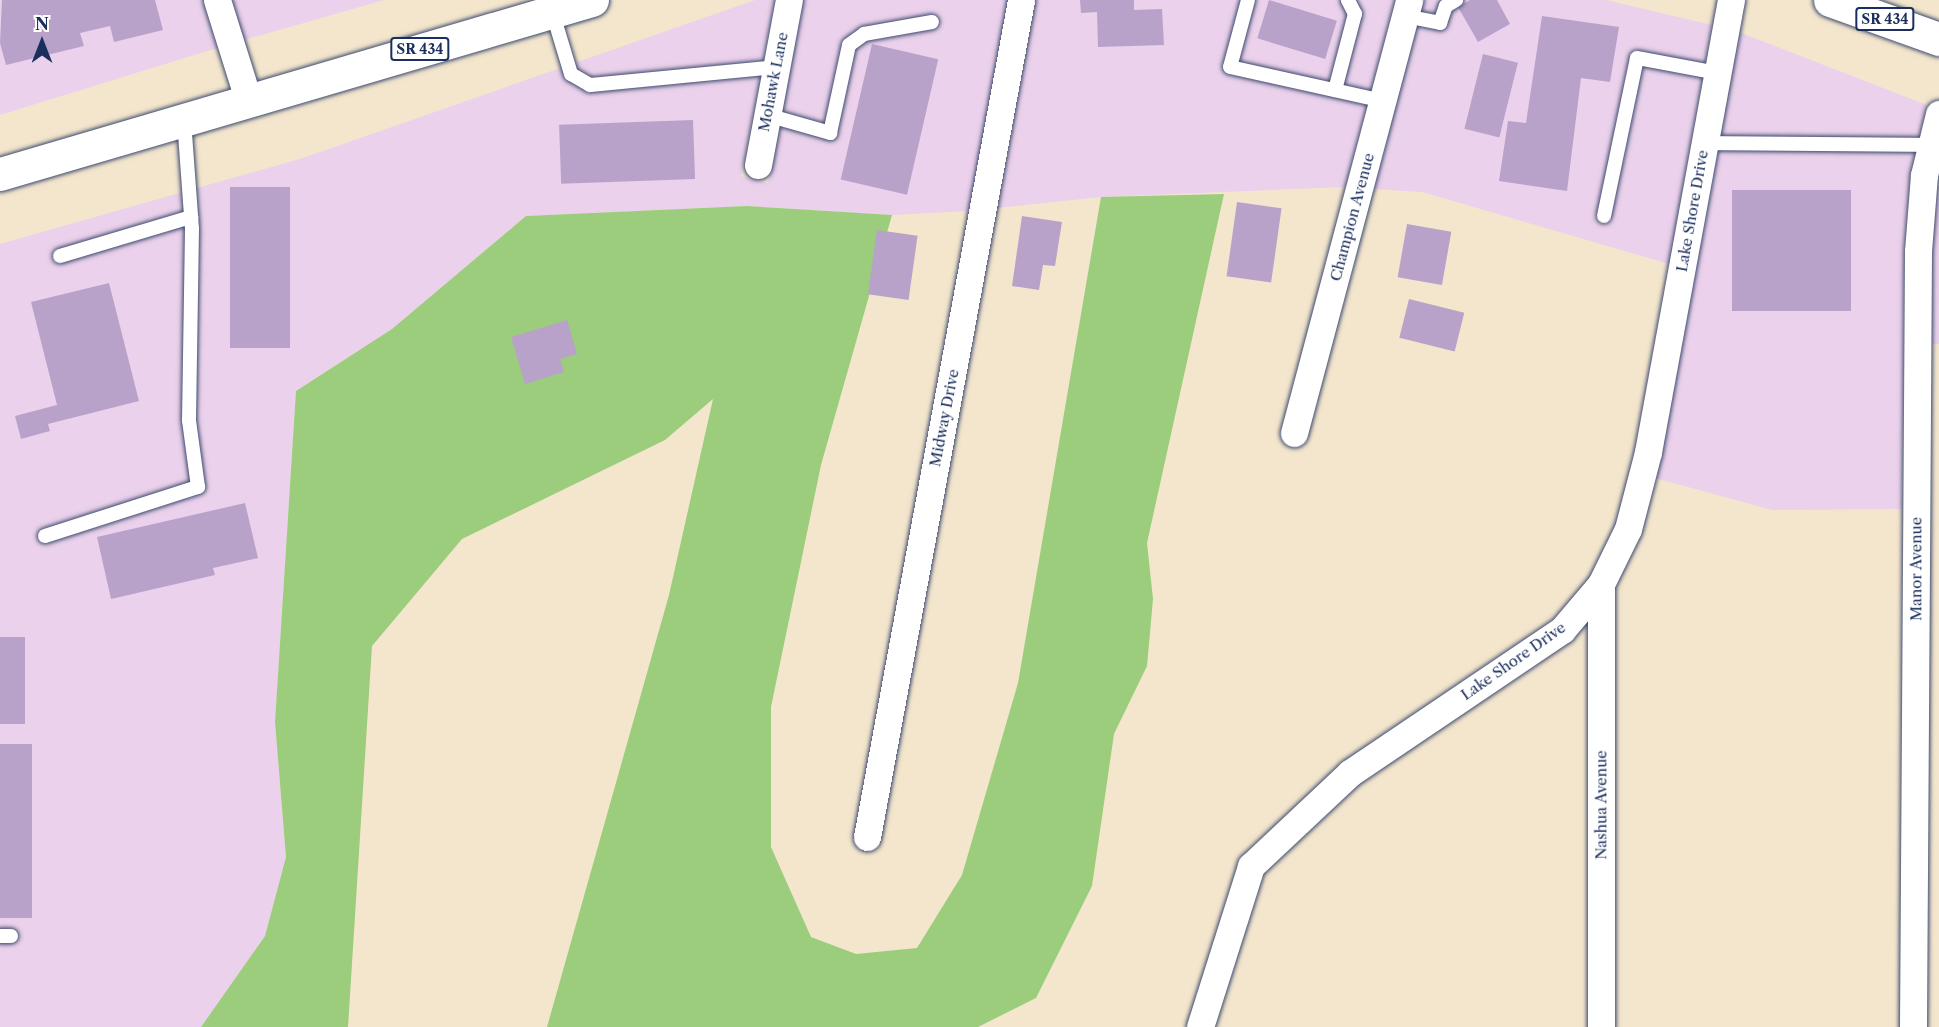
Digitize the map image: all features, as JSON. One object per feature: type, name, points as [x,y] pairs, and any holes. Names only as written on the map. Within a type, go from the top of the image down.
[{"type":"main road","name":"SR 434","points":[[1830,0],[1886,9],[1939,39]]},
{"type":"main road","name":"SR 434","points":[[0,174],[248,99],[587,1]]},
{"type":"street","points":[[217,0],[248,99]]},
{"type":"street","name":"Mohawk Lane","points":[[758,165],[789,0]]},
{"type":"street","name":"Midway Drive","points":[[867,837],[1021,0]]},
{"type":"street","name":"Lake Shore Drive","points":[[1200,1027],[1251,866],[1350,773],[1562,630],[1601,584],[1629,529],[1648,452],[1731,0]]},
{"type":"street","name":"Champion Avenue","points":[[1294,433],[1407,8]]},
{"type":"street","name":"Manor Avenue","points":[[1913,1027],[1918,250],[1939,114]]},
{"type":"street","name":"Nashua Avenue","points":[[1601,584],[1601,1027]]},
{"type":"lane","points":[[1248,0],[1230,67],[1383,100]]},
{"type":"lane","points":[[1335,90],[1355,14],[1348,0]]},
{"type":"lane","points":[[1407,8],[1440,23],[1446,6],[1456,0]]},
{"type":"lane","points":[[552,11],[570,74],[590,85],[776,67]]},
{"type":"lane","points":[[767,115],[830,133],[849,45],[864,34],[932,21]]},
{"type":"lane","points":[[1604,216],[1637,58],[1717,73]]},
{"type":"lane","points":[[45,536],[198,488],[189,420],[191,217],[184,118]]},
{"type":"lane","points":[[1704,143],[1935,145]]},
{"type":"lane","points":[[60,256],[191,217]]},
{"type":"shaded area","points":[[0,0],[203,0],[217,48],[0,115]]},
{"type":"shaded area","points":[[231,0],[384,0],[244,40]]},
{"type":"shaded area","points":[[755,0],[775,0],[741,176],[768,183],[803,0],[1008,0],[969,211],[892,215],[747,206],[526,216],[392,329],[296,391],[275,722],[286,857],[265,936],[201,1027],[0,1027],[0,244],[303,158]]},
{"type":"shaded area","points":[[1036,0],[1395,0],[1345,187],[1101,197],[998,208]]},
{"type":"shaded area","points":[[1423,0],[1606,0],[1712,25],[1669,264],[1422,192],[1373,189]]},
{"type":"shaded area","points":[[1739,32],[1927,105],[1911,171],[1904,249],[1902,509],[1772,510],[1655,478]]},
{"type":"shaded area","points":[[1939,171],[1939,344],[1930,344],[1931,251]]},
{"type":"green space","points":[[1224,194],[1147,543],[1153,599],[1147,666],[1114,734],[1092,886],[1036,998],[978,1027],[547,1027],[669,595],[713,399],[665,440],[462,539],[372,646],[348,1027],[201,1027],[265,936],[286,857],[275,722],[296,391],[392,329],[526,216],[747,206],[892,215],[821,465],[771,707],[771,847],[811,937],[856,954],[917,948],[962,875],[1018,683],[1101,197]]},
{"type":"building","points":[[2,0],[155,0],[163,30],[114,42],[110,26],[80,33],[84,46],[6,65],[0,43]]},
{"type":"building","points":[[1080,0],[1134,0],[1134,10],[1162,9],[1164,45],[1098,47],[1097,12],[1081,13]]},
{"type":"building","points":[[1269,0],[1337,21],[1325,59],[1257,38]]},
{"type":"building","points":[[1470,0],[1497,0],[1510,24],[1478,42],[1458,7]]},
{"type":"building","points":[[1542,16],[1619,27],[1610,82],[1581,78],[1567,191],[1499,181],[1508,121],[1526,123]]},
{"type":"building","points":[[872,44],[938,59],[907,195],[841,179]]},
{"type":"building","points":[[1483,54],[1518,63],[1499,137],[1464,129]]},
{"type":"building","points":[[693,120],[695,179],[561,184],[559,125]]},
{"type":"building","points":[[230,187],[290,187],[290,348],[230,348]]},
{"type":"building","points":[[1732,190],[1851,190],[1851,311],[1732,311]]},
{"type":"building","points":[[1237,202],[1282,208],[1271,283],[1227,276]]},
{"type":"building","points":[[1022,216],[1062,222],[1055,266],[1043,265],[1039,290],[1012,286]]},
{"type":"building","points":[[1407,224],[1451,232],[1442,285],[1398,277]]},
{"type":"building","points":[[877,230],[918,236],[909,300],[868,294]]},
{"type":"building","points":[[109,283],[139,401],[48,424],[50,431],[21,439],[15,416],[57,405],[31,302]]},
{"type":"building","points":[[1409,299],[1464,313],[1455,352],[1399,338]]},
{"type":"building","points":[[567,320],[577,354],[560,359],[564,372],[525,384],[511,337]]},
{"type":"building","points":[[245,503],[258,558],[213,568],[215,575],[111,599],[97,537]]},
{"type":"building","points":[[0,637],[25,637],[25,724],[0,724]]},
{"type":"building","points":[[0,744],[32,744],[32,918],[0,918]]}]
